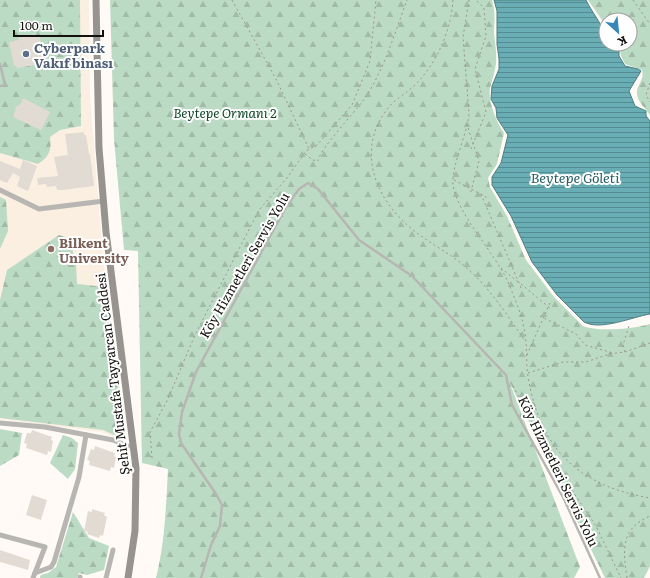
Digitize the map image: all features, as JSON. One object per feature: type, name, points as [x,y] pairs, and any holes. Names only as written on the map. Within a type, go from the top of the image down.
[{"type":"main road","name":"Şehit Mustafa Tayyarcan Caddesi","points":[[96,0],[99,148],[107,239],[135,450],[135,526],[128,578]]},
{"type":"street","points":[[0,190],[39,209],[104,200]]},
{"type":"street","points":[[0,423],[44,427],[113,440],[128,446]]},
{"type":"street","points":[[34,576],[50,568],[54,562],[79,477],[86,435]]},
{"type":"street","points":[[0,535],[45,547],[34,576]]},
{"type":"street","points":[[106,578],[113,550]]},
{"type":"lane","points":[[0,64],[5,85],[0,86]]},
{"type":"lane","name":"Köy Hizmetleri Servis Yolu","points":[[201,578],[211,545],[220,526],[222,505],[181,443],[179,434],[182,412],[191,383],[233,302],[286,207],[304,184],[312,184],[318,189],[359,240],[412,276],[506,375],[512,405],[564,499],[600,578]]},
{"type":"path","points":[[232,0],[276,79],[310,149]]},
{"type":"path","points":[[152,458],[150,432],[167,401],[196,335],[259,210],[287,178],[304,154],[317,145],[352,104],[370,61],[376,0]]},
{"type":"path","points":[[304,154],[313,160],[318,161],[324,148],[364,100],[376,78],[407,0]]},
{"type":"path","points":[[453,0],[448,29],[440,49],[418,82],[388,107],[380,120],[373,137],[371,165],[375,180],[391,210],[413,230],[468,269],[486,288],[526,341]]},
{"type":"path","points":[[469,0],[463,37],[469,114],[468,127],[456,164],[453,185],[460,206],[500,267],[519,309],[524,328],[528,373],[533,400],[540,419],[559,453],[580,472],[597,482],[616,490],[650,498]]},
{"type":"path","points":[[472,150],[486,112],[475,69],[486,36],[484,8],[476,0]]},
{"type":"path","points":[[634,0],[650,24]]},
{"type":"path","points":[[650,83],[646,95],[650,102]]},
{"type":"path","points":[[468,127],[478,161],[470,195]]},
{"type":"path","points":[[454,180],[488,198]]},
{"type":"path","points":[[481,194],[522,290]]},
{"type":"path","points":[[500,267],[550,309]]},
{"type":"path","points":[[526,356],[550,303]]},
{"type":"path","points":[[540,316],[576,334],[585,345],[615,354]]},
{"type":"path","points":[[625,352],[623,345],[629,326]]},
{"type":"path","points":[[528,373],[563,362],[586,362],[625,352],[650,343]]},
{"type":"path","points":[[506,375],[522,400],[555,464],[593,521],[622,578]]},
{"type":"path","points":[[627,578],[624,559],[625,544],[630,529],[638,522],[650,516]]},
{"type":"shaded area","name":"Bilkent University","points":[[0,0],[89,0],[90,95],[99,210],[106,287],[127,442],[102,432],[0,419]]},
{"type":"green space","points":[[0,0],[80,0],[81,126],[60,130],[50,137],[51,146],[49,153],[45,159],[38,164],[0,153]]},
{"type":"green space","name":"Beytepe Ormanı 2","points":[[110,0],[492,0],[496,60],[490,88],[490,99],[498,123],[504,133],[497,164],[488,178],[490,187],[507,216],[526,260],[554,297],[583,326],[597,329],[616,329],[650,324],[650,566],[644,578],[605,578],[509,381],[580,567],[574,578],[156,578],[166,510],[168,469],[142,463],[138,251],[124,250],[114,139]]},
{"type":"green space","points":[[588,0],[650,0],[650,115],[637,97],[637,91],[643,74],[642,70],[625,64],[620,52],[638,52],[638,12],[598,12],[598,14]]},
{"type":"green space","points":[[0,197],[6,200],[8,231],[0,249]]},
{"type":"green space","points":[[59,235],[69,238],[76,263],[77,284],[106,287],[125,440],[103,430],[0,418],[0,300],[7,270]]},
{"type":"green space","points":[[0,429],[22,433],[19,455],[0,466]]},
{"type":"green space","points":[[63,435],[72,438],[78,443],[75,469],[68,479],[50,463]]},
{"type":"green space","points":[[73,512],[89,538],[109,546],[104,570],[87,575],[79,573],[77,578],[40,578],[41,575],[48,573],[56,567]]},
{"type":"water","name":"Beytepe Göleti","points":[[494,0],[586,0],[598,20],[598,52],[619,52],[619,56],[625,66],[641,71],[629,91],[635,106],[646,111],[646,116],[650,121],[650,314],[608,324],[599,325],[584,322],[557,295],[532,262],[511,216],[492,185],[492,177],[501,163],[508,135],[497,118],[496,108],[491,99],[492,86],[499,69],[497,11]]},
{"type":"building","points":[[34,34],[40,37],[42,54],[40,64],[18,68],[14,65],[9,42]]},
{"type":"building","points":[[23,98],[50,112],[41,130],[13,117],[16,107],[21,103]]},
{"type":"building","points":[[84,132],[90,154],[94,186],[57,190],[56,186],[47,187],[46,184],[38,185],[37,178],[58,176],[54,157],[68,155],[65,134]]},
{"type":"building","points":[[23,160],[37,166],[28,191],[17,186],[20,177],[13,173],[7,183],[0,180],[0,161],[20,169]]},
{"type":"building","points":[[32,430],[52,437],[51,440],[53,441],[51,452],[48,451],[47,455],[26,448],[27,444],[24,443],[27,433],[31,433]]},
{"type":"building","points":[[95,446],[115,453],[114,456],[116,457],[114,468],[111,467],[110,471],[89,465],[90,461],[87,460],[91,449],[94,450]]},
{"type":"building","points":[[32,495],[47,500],[41,520],[26,515]]},
{"type":"building","points":[[92,509],[105,513],[104,515],[107,517],[103,536],[100,535],[99,538],[87,534],[88,532],[84,531],[88,511],[92,512]]},
{"type":"building","points":[[0,550],[30,560],[28,570],[0,562]]},
{"type":"place","name":"Cyberpark Vakıf binası","points":[[26,54]]},
{"type":"place","name":"Bilkent University","points":[[51,249]]}]
